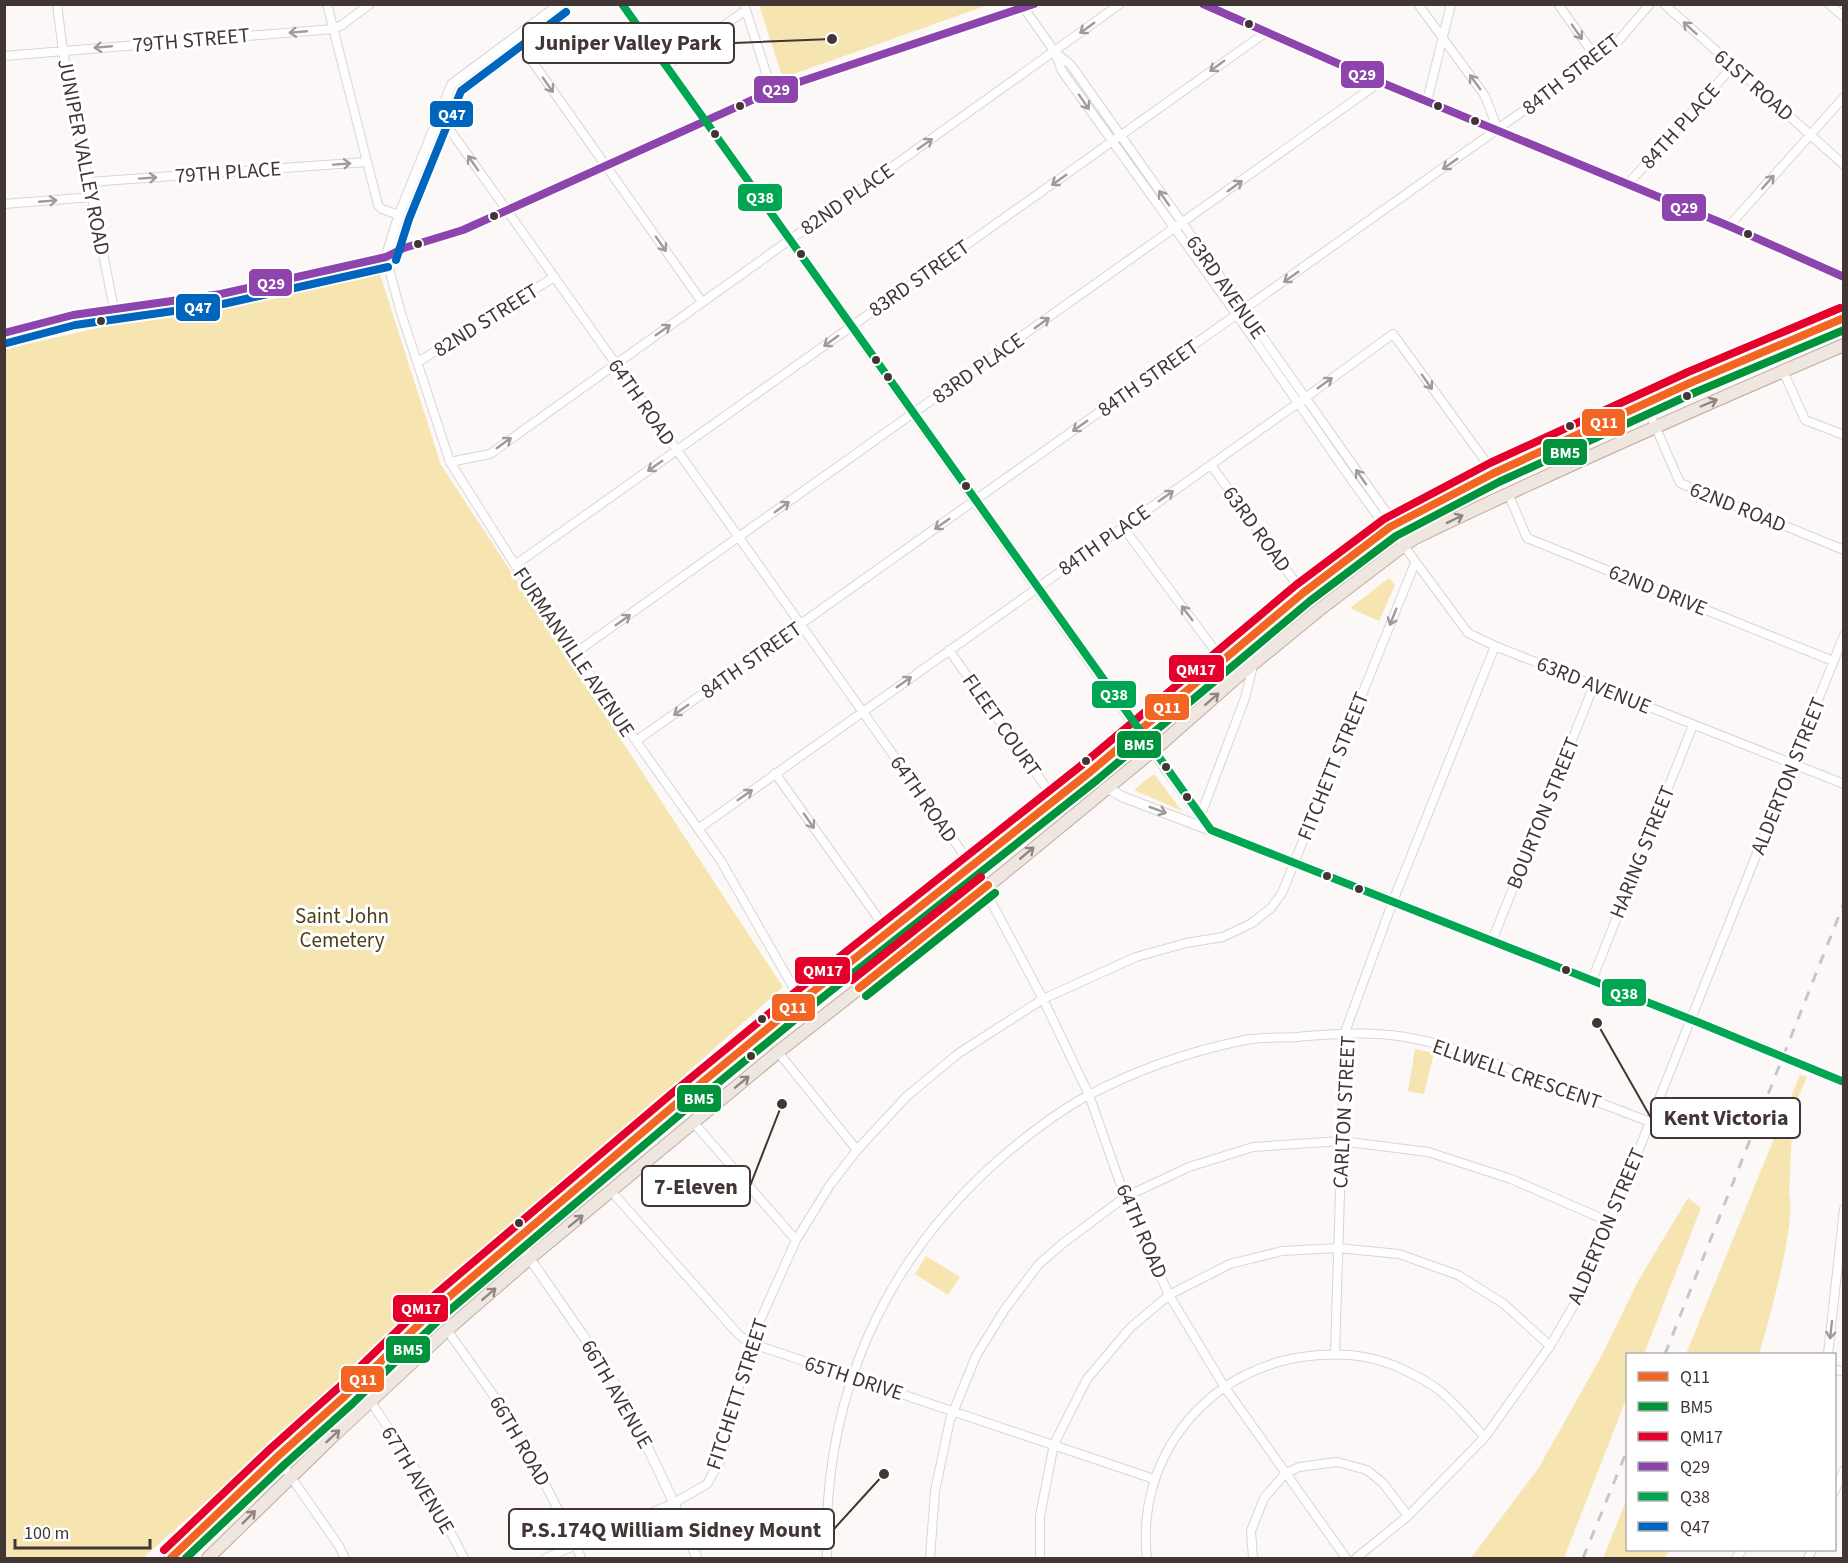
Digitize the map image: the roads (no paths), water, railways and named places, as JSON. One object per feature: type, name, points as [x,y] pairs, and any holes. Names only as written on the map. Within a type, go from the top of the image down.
[{"type":"main road","points":[[171,1558],[437,1307],[677,1103],[801,1000],[1054,800],[1303,593],[1390,527],[1494,473],[1645,404],[1844,318]]},
{"type":"main road","points":[[213,1557],[253,1513],[331,1438],[447,1330],[530,1258],[816,1021],[984,889],[1319,610],[1403,546],[1508,493],[1655,426],[1844,345]]},
{"type":"street","name":"JUNIPER VALLEY ROAD","points":[[57,4],[63,51],[114,309]]},
{"type":"street","points":[[327,4],[378,205],[382,209],[399,215]]},
{"type":"street","name":"79TH STREET","points":[[4,56],[333,29],[370,4]]},
{"type":"street","points":[[386,257],[399,215],[454,81],[560,4]]},
{"type":"street","points":[[622,4],[1152,751],[1211,830]]},
{"type":"street","points":[[4,333],[73,315],[220,294],[386,257],[404,248],[463,230],[772,91],[1022,6],[1036,4]]},
{"type":"street","name":"82ND PLACE","points":[[450,462],[490,454],[1120,4]]},
{"type":"street","points":[[1202,4],[1380,82],[1729,226],[1844,277]]},
{"type":"street","points":[[1418,4],[1485,96],[1498,130]]},
{"type":"street","points":[[1427,101],[1451,4]]},
{"type":"street","points":[[1558,4],[1597,59]]},
{"type":"street","name":"84TH STREET","points":[[636,741],[1597,59],[1613,47],[1650,4]]},
{"type":"street","name":"61ST ROAD","points":[[1664,4],[1844,165]]},
{"type":"street","points":[[1829,4],[1844,17]]},
{"type":"street","name":"63RD AVENUE","points":[[1022,6],[1055,52],[1071,65],[1182,224],[1298,404],[1377,515],[1390,527],[1468,633],[1494,646],[1844,784]]},
{"type":"street","points":[[666,66],[745,7],[772,91]]},
{"type":"street","name":"83RD STREET","points":[[515,566],[1265,33]]},
{"type":"street","points":[[514,37],[702,302]]},
{"type":"street","name":"63RD AVENUE","points":[[1055,52],[1062,71],[1174,229],[1305,398],[1386,512],[1390,527]]},
{"type":"street","name":"84TH PLACE","points":[[1628,184],[1732,67]]},
{"type":"street","name":"83RD PLACE","points":[[575,653],[1380,82]]},
{"type":"street","points":[[1729,226],[1844,98]]},
{"type":"street","name":"64TH ROAD","points":[[440,116],[972,866],[1043,999],[1089,1095],[1125,1197],[1169,1295],[1224,1386],[1346,1558]]},
{"type":"street","name":"79TH PLACE","points":[[89,182],[367,162]]},
{"type":"street","points":[[4,204],[92,196]]},
{"type":"street","name":"FURMANVILLE AVENUE","points":[[386,257],[450,462],[515,566],[721,861],[801,1000],[816,1021]]},
{"type":"street","name":"82ND STREET","points":[[418,362],[554,277]]},
{"type":"street","name":"84TH PLACE","points":[[698,829],[1298,404],[1393,334],[1494,473]]},
{"type":"street","points":[[1783,371],[1805,420],[1844,435]]},
{"type":"street","name":"62ND ROAD","points":[[1645,404],[1680,483],[1844,550]]},
{"type":"street","name":"63RD ROAD","points":[[1210,465],[1303,593]]},
{"type":"street","name":"62ND DRIVE","points":[[1508,493],[1527,538],[1833,661]]},
{"type":"street","points":[[1123,526],[1222,660]]},
{"type":"street","name":"FITCHETT STREET","points":[[546,1558],[674,1503],[707,1484],[720,1461],[750,1343],[796,1240],[830,1185],[857,1150],[907,1096],[959,1053],[1043,999],[1136,957],[1186,943],[1223,937],[1252,922],[1271,908],[1282,893],[1415,563]]},
{"type":"street","name":"ALDERTON STREET","points":[[1356,1558],[1408,1516],[1485,1437],[1550,1346],[1578,1298],[1611,1222],[1844,635]]},
{"type":"street","name":"CARLTON STREET","points":[[1335,1354],[1345,1032],[1393,902],[1494,646]]},
{"type":"street","name":"FLEET COURT","points":[[949,650],[1054,800]]},
{"type":"street","points":[[1200,817],[1245,698],[1253,665]]},
{"type":"street","name":"BOURTON STREET","points":[[1492,941],[1594,685]]},
{"type":"street","name":"HARING STREET","points":[[1592,980],[1693,725]]},
{"type":"street","points":[[775,773],[888,932]]},
{"type":"street","points":[[1106,787],[1123,797],[1294,862],[1768,1050]]},
{"type":"street","name":"ELLWELL CRESCENT","points":[[827,1558],[826,1524],[833,1450],[851,1377],[872,1325],[893,1287],[926,1236],[978,1178],[1035,1129],[1089,1095],[1150,1068],[1246,1040],[1345,1032],[1404,1037],[1456,1048],[1650,1122]]},
{"type":"street","points":[[778,1052],[857,1150]]},
{"type":"street","points":[[1803,1065],[1844,1082]]},
{"type":"street","points":[[693,1122],[796,1240]]},
{"type":"street","points":[[930,1558],[935,1491],[952,1411],[976,1356],[1005,1309],[1039,1264],[1125,1197],[1189,1167],[1252,1147],[1341,1141],[1428,1152],[1511,1179],[1611,1222]]},
{"type":"street","name":"65TH DRIVE","points":[[611,1191],[738,1334],[750,1343],[1154,1479]]},
{"type":"street","points":[[1828,1353],[1844,1209]]},
{"type":"street","name":"66TH AVENUE","points":[[517,1240],[624,1398],[698,1558]]},
{"type":"street","points":[[1040,1558],[1040,1516],[1054,1444],[1087,1378],[1130,1328],[1169,1295],[1230,1264],[1282,1251],[1338,1248],[1400,1254],[1458,1275],[1504,1304],[1550,1346]]},
{"type":"street","name":"66TH ROAD","points":[[447,1330],[516,1427],[581,1558]]},
{"type":"street","points":[[1147,1558],[1145,1539],[1154,1479],[1169,1447],[1200,1407],[1224,1386],[1256,1369],[1300,1356],[1335,1354],[1368,1358],[1400,1368],[1440,1391],[1485,1437]]},
{"type":"street","name":"67TH AVENUE","points":[[371,1402],[427,1487],[464,1558]]},
{"type":"street","points":[[278,1457],[345,1558]]},
{"type":"street","points":[[1253,1558],[1251,1531],[1264,1498],[1285,1474],[1299,1467],[1337,1462],[1367,1470],[1383,1482],[1408,1516]]},
{"type":"street","points":[[1836,1488],[1844,1470]]},
{"type":"tunnel","points":[[1768,1050],[1803,1065]]},
{"type":"railway","points":[[1665,1353],[1844,903]]},
{"type":"railway","points":[[1583,1558],[1626,1453]]},
{"type":"place","name":"Juniper Valley Park","points":[[832,39]]},
{"type":"place","name":"Kent Victoria","points":[[1597,1023]]},
{"type":"place","name":"7-Eleven","points":[[782,1104]]},
{"type":"place","name":"P.S.174Q William Sidney Mount","points":[[884,1474]]},
{"type":"park label","name":"Saint John Cemetery","points":[[342,928]]}]
